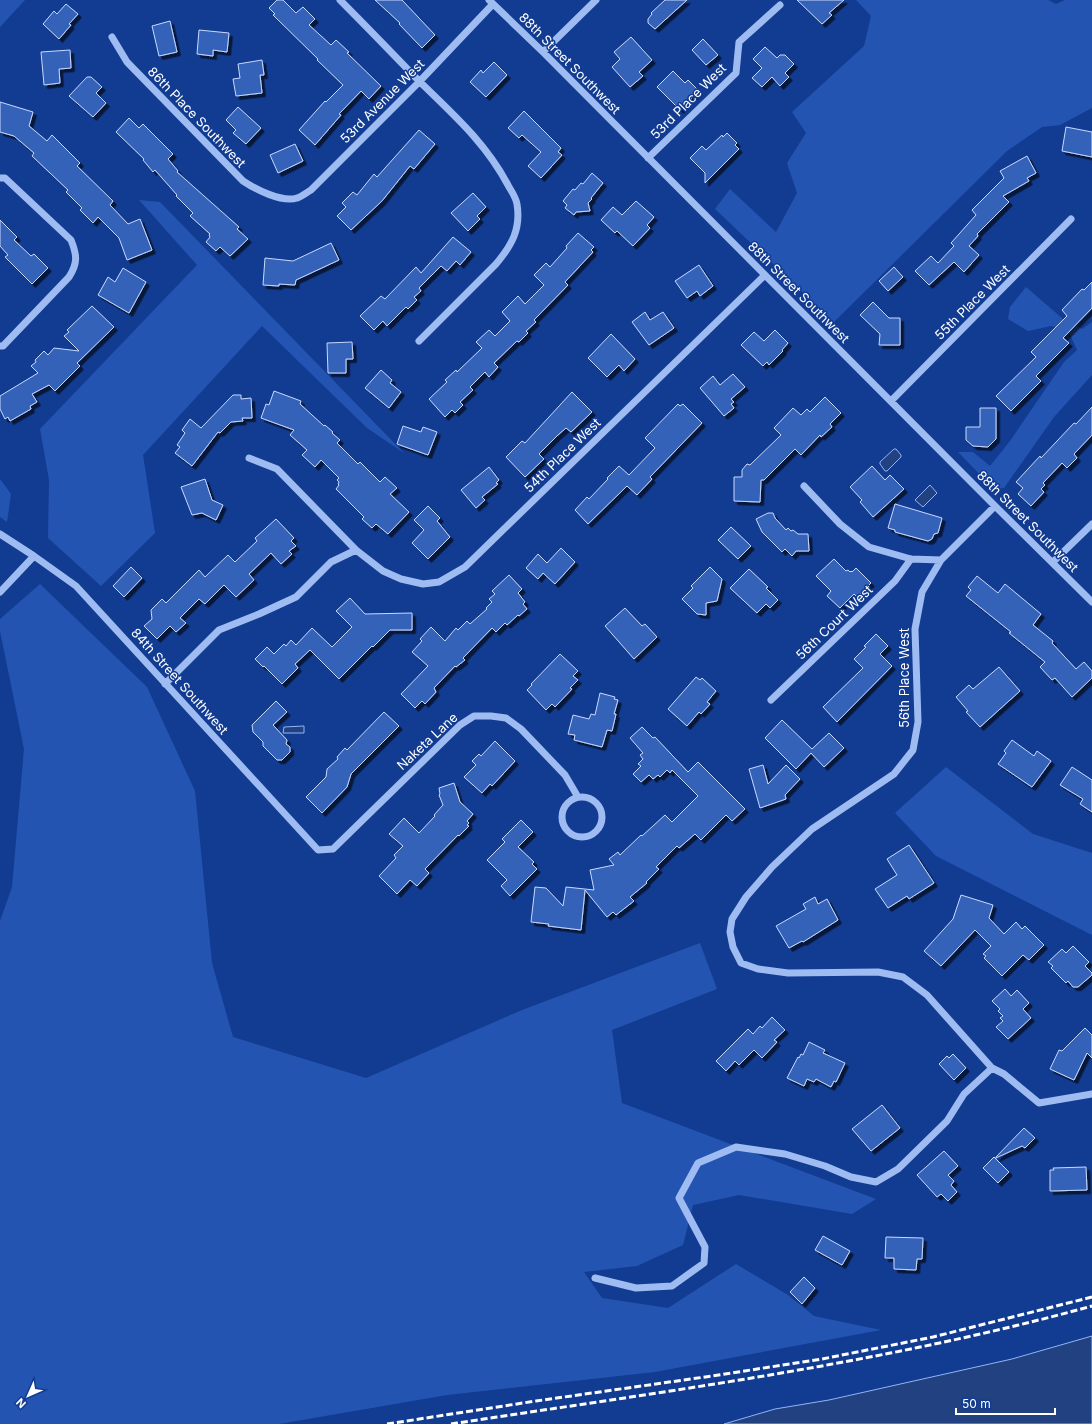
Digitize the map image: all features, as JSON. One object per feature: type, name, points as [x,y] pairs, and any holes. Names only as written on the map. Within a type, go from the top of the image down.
[{"type":"street","points":[[340,0],[460,119],[484,148],[506,180],[517,202],[518,224],[514,238],[506,253],[419,341]]},
{"type":"street","points":[[543,52],[596,0]]},
{"type":"street","name":"53rd Avenue West","points":[[279,198],[296,199],[311,190],[420,81],[491,2]]},
{"type":"street","name":"88th Street Southwest","points":[[491,2],[543,52],[1092,602]]},
{"type":"street","name":"53rd Place West","points":[[648,158],[736,73],[739,42],[780,5]]},
{"type":"street","name":"86th Place Southwest","points":[[112,37],[127,62],[244,181],[253,188],[279,198]]},
{"type":"street","points":[[0,178],[5,178],[71,240],[76,252],[75,267],[69,277],[3,346],[0,346]]},
{"type":"street","name":"55th Place West","points":[[891,401],[1071,219]]},
{"type":"street","name":"54th Place West","points":[[249,458],[277,469],[356,550],[383,571],[401,579],[423,584],[439,582],[465,567],[765,275]]},
{"type":"street","points":[[804,486],[840,524],[870,547],[911,559],[941,560]]},
{"type":"street","name":"56th Place West","points":[[992,1068],[927,995],[903,977],[878,972],[788,973],[758,969],[741,963],[733,947],[730,932],[732,919],[746,897],[772,867],[812,829],[894,774],[913,750],[918,722],[915,629],[922,592],[941,560],[995,506]]},
{"type":"street","points":[[1053,562],[1092,524]]},
{"type":"street","name":"84th Street Southwest","points":[[0,534],[76,586],[318,850],[333,850]]},
{"type":"street","points":[[165,684],[219,630],[296,597],[332,562],[356,550]]},
{"type":"street","points":[[0,592],[34,556]]},
{"type":"street","name":"56th Court West","points":[[771,700],[895,581],[911,559]]},
{"type":"street","name":"Naketa Lane","points":[[333,850],[460,725],[474,716],[506,718],[521,729],[565,775],[578,797]]},
{"type":"street","points":[[584,796],[591,798],[596,802],[602,814],[599,827],[595,832],[582,837],[570,833],[565,828],[561,816],[566,803],[578,797],[584,796]]},
{"type":"street","points":[[595,1278],[636,1288],[672,1286],[704,1263],[705,1247],[679,1198],[698,1163],[736,1147],[785,1154],[825,1166],[851,1177],[876,1182],[898,1169],[947,1121],[964,1094],[992,1068],[1004,1074],[1039,1103],[1092,1094]]},
{"type":"shaded area","points":[[0,0],[25,0],[0,27]]},
{"type":"shaded area","points":[[856,0],[1048,0],[1056,4],[1065,0],[1092,0],[1092,108],[1060,125],[1042,127],[1007,151],[834,322],[715,209],[730,189],[776,232],[797,193],[787,163],[806,133],[792,112],[864,46],[871,16]]},
{"type":"shaded area","points":[[139,200],[160,202],[404,453],[367,428],[262,326],[143,455],[155,533],[101,586],[48,538],[49,480],[40,429],[197,265]]},
{"type":"shaded area","points":[[1026,287],[1063,319],[1082,329],[1092,322],[1092,375],[1054,417],[1004,488],[994,489],[958,452],[973,452],[990,466],[1010,441],[1064,362],[1077,350],[1068,330],[1051,326],[1028,331],[1008,319],[1010,307]]},
{"type":"shaded area","points":[[894,449],[896,449],[901,457],[887,471],[885,471],[880,462]]},
{"type":"shaded area","points":[[0,479],[11,494],[7,522],[0,517]]},
{"type":"shaded area","points":[[930,485],[937,493],[923,507],[915,500]]},
{"type":"shaded area","points":[[40,584],[147,687],[195,791],[212,963],[233,1037],[366,1078],[522,1010],[700,943],[717,989],[612,1030],[622,1103],[876,1199],[852,1214],[739,1195],[693,1205],[683,1245],[637,1266],[584,1272],[602,1298],[668,1308],[736,1264],[788,1295],[814,1316],[881,1330],[655,1372],[447,1395],[279,1424],[0,1424],[0,921],[12,887],[24,749],[0,631],[0,619]]},
{"type":"shaded area","points":[[304,726],[304,733],[283,733],[284,727]]},
{"type":"shaded area","points":[[946,767],[1033,834],[1092,853],[1092,935],[936,856],[895,813]]},
{"type":"shaded area","points":[[1092,1336],[1092,1424],[724,1424],[775,1409],[829,1400],[1012,1359]]},
{"type":"building","points":[[277,0],[283,0],[296,13],[303,7],[315,19],[309,25],[331,45],[336,40],[349,52],[347,53],[381,86],[369,99],[361,91],[339,114],[341,115],[315,145],[299,130],[325,101],[326,102],[343,85],[273,15],[275,14],[269,8]]},
{"type":"building","points":[[375,0],[402,0],[435,35],[422,48],[399,24],[400,23]]},
{"type":"building","points":[[665,0],[687,0],[655,29],[648,23],[648,19],[652,14],[651,13]]},
{"type":"building","points":[[797,0],[844,0],[829,13],[832,15],[822,24]]},
{"type":"building","points":[[66,4],[78,14],[59,39],[43,24],[54,11],[57,14]]},
{"type":"building","points":[[170,21],[177,52],[159,56],[152,26]]},
{"type":"building","points":[[199,30],[229,33],[227,52],[213,50],[213,56],[197,54]]},
{"type":"building","points":[[631,37],[652,60],[639,72],[643,76],[630,87],[612,67],[620,59],[614,52]]},
{"type":"building","points":[[703,39],[718,55],[706,65],[692,50]]},
{"type":"building","points":[[765,47],[777,58],[780,55],[785,55],[794,64],[785,73],[789,77],[780,86],[772,77],[762,87],[752,78],[762,68],[753,59]]},
{"type":"building","points":[[70,50],[71,68],[59,69],[60,83],[44,85],[41,52]]},
{"type":"building","points":[[262,60],[264,75],[260,75],[262,93],[236,96],[233,79],[240,78],[238,64]]},
{"type":"building","points":[[494,62],[507,75],[486,97],[470,82],[481,70],[483,73]]},
{"type":"building","points":[[673,71],[685,83],[688,80],[699,91],[680,110],[657,87]]},
{"type":"building","points":[[87,77],[91,77],[102,87],[96,93],[106,103],[93,117],[69,96]]},
{"type":"building","points":[[0,102],[33,112],[29,126],[47,141],[52,135],[80,163],[77,166],[113,201],[110,205],[128,224],[140,219],[152,250],[127,260],[119,238],[98,217],[93,223],[80,210],[82,208],[66,192],[68,190],[32,156],[34,153],[14,136],[0,132]]},
{"type":"building","points":[[238,107],[261,128],[246,144],[233,133],[236,130],[226,120]]},
{"type":"building","points":[[524,111],[561,148],[558,152],[562,155],[541,178],[528,166],[541,152],[522,135],[519,138],[508,128]]},
{"type":"building","points":[[129,118],[139,128],[143,124],[173,154],[168,159],[178,171],[177,172],[239,227],[237,229],[248,239],[230,256],[220,247],[216,251],[206,242],[210,237],[210,234],[190,216],[193,213],[176,196],[177,195],[155,170],[153,172],[143,160],[144,159],[116,132]]},
{"type":"building","points":[[1066,127],[1092,132],[1092,157],[1062,151]]},
{"type":"building","points":[[419,130],[435,144],[414,169],[410,166],[382,201],[351,230],[337,216],[346,207],[342,203],[353,192],[357,195],[374,174],[377,177]]},
{"type":"building","points":[[727,133],[737,143],[735,145],[739,149],[705,183],[705,173],[690,158],[702,146],[706,150],[722,135],[723,137]]},
{"type":"building","points":[[295,144],[303,161],[278,173],[270,155]]},
{"type":"building","points":[[1027,156],[1036,173],[1027,178],[1029,181],[1003,196],[1009,202],[977,234],[978,236],[969,246],[979,255],[964,272],[954,262],[929,285],[915,271],[931,256],[938,263],[954,246],[951,243],[976,215],[972,210],[1004,178],[1000,171]]},
{"type":"building","points":[[592,173],[603,183],[588,203],[590,211],[576,212],[574,215],[565,208],[567,205],[563,201],[573,189],[575,190],[581,183],[583,184]]},
{"type":"building","points":[[473,193],[486,207],[477,216],[480,219],[468,231],[451,213]]},
{"type":"building","points":[[636,201],[654,217],[647,225],[650,228],[633,246],[617,231],[615,233],[601,220],[613,207],[622,215]]},
{"type":"building","points":[[0,220],[17,237],[14,240],[31,256],[34,254],[48,268],[32,284],[5,257],[8,255],[0,246]]},
{"type":"building","points":[[578,233],[594,247],[591,250],[593,252],[565,282],[568,285],[534,320],[536,322],[526,331],[528,333],[519,342],[517,341],[494,363],[498,367],[489,377],[485,372],[470,387],[473,390],[460,402],[463,405],[455,413],[452,410],[445,417],[429,399],[447,382],[445,380],[456,370],[457,372],[482,348],[476,342],[489,330],[495,336],[510,321],[502,312],[518,296],[525,304],[544,285],[534,275],[546,263],[550,267]]},
{"type":"building","points":[[453,237],[471,252],[460,265],[456,261],[447,271],[441,266],[419,288],[421,291],[414,297],[417,300],[408,309],[406,307],[387,326],[383,321],[374,330],[360,316],[381,296],[385,299],[416,267],[421,273]]},
{"type":"building","points":[[331,243],[339,260],[296,280],[295,285],[263,285],[265,258],[293,261]]},
{"type":"building","points":[[699,265],[713,286],[700,296],[697,291],[687,298],[675,281]]},
{"type":"building","points":[[894,267],[903,277],[888,291],[879,281]]},
{"type":"building","points":[[123,268],[146,282],[129,313],[98,295],[108,277],[115,282]]},
{"type":"building","points":[[1092,282],[1092,308],[1063,338],[1069,343],[1036,376],[1041,381],[1011,411],[996,396],[1036,357],[1031,352],[1067,316],[1062,310],[1082,289],[1084,290]]},
{"type":"building","points":[[873,302],[889,318],[900,318],[900,345],[879,345],[880,334],[860,315]]},
{"type":"building","points":[[92,306],[114,327],[77,363],[80,366],[55,391],[49,385],[32,394],[37,402],[30,406],[31,409],[10,421],[8,417],[5,419],[0,409],[0,396],[38,373],[31,366],[44,351],[48,355],[54,348],[79,351],[64,336],[69,332],[67,330]]},
{"type":"building","points":[[645,312],[650,320],[663,312],[674,328],[649,345],[632,322]]},
{"type":"building","points":[[775,330],[788,343],[782,350],[783,351],[769,365],[767,362],[763,366],[741,345],[754,332],[764,341]]},
{"type":"building","points":[[611,334],[635,359],[624,371],[619,365],[607,377],[588,358]]},
{"type":"building","points":[[352,342],[353,359],[346,359],[346,373],[328,373],[327,343]]},
{"type":"building","points":[[381,370],[392,380],[390,383],[401,392],[389,408],[365,388]]},
{"type":"building","points":[[733,374],[745,387],[731,399],[734,402],[731,404],[734,408],[724,416],[700,388],[713,376],[720,385]]},
{"type":"building","points":[[274,391],[301,401],[300,404],[324,426],[325,425],[333,432],[332,433],[340,440],[337,443],[358,464],[360,462],[380,482],[385,477],[397,488],[390,494],[409,512],[388,534],[376,524],[372,528],[362,519],[364,517],[336,489],[339,485],[337,480],[339,478],[321,460],[315,467],[302,455],[307,450],[290,435],[294,430],[261,418],[266,404],[269,405]]},
{"type":"building","points":[[572,392],[592,412],[571,432],[566,428],[558,435],[539,454],[544,459],[525,477],[506,457],[522,441],[525,443]]},
{"type":"building","points":[[233,395],[241,395],[241,399],[251,398],[252,418],[242,418],[243,421],[231,422],[220,433],[218,432],[192,466],[175,453],[180,447],[177,445],[185,433],[182,430],[190,419],[201,428]]},
{"type":"building","points":[[825,397],[841,413],[830,424],[832,427],[821,437],[820,435],[801,455],[795,449],[764,480],[761,480],[760,502],[734,501],[734,477],[742,477],[742,470],[747,464],[750,465],[781,435],[774,428],[793,408],[801,415],[807,409],[810,412]]},
{"type":"building","points":[[678,404],[680,406],[683,404],[702,423],[650,477],[652,479],[637,495],[627,486],[588,524],[575,510],[587,497],[589,499],[619,466],[629,475],[655,448],[645,438]]},
{"type":"building","points":[[1092,407],[1092,435],[1074,454],[1077,458],[1067,468],[1062,463],[1043,483],[1045,485],[1041,489],[1044,492],[1031,506],[1018,494],[1023,488],[1016,482],[1040,456],[1041,458],[1074,423],[1076,424]]},
{"type":"building","points":[[980,408],[996,408],[996,439],[988,447],[973,446],[966,440],[966,427],[980,427]]},
{"type":"building","points":[[403,426],[421,432],[423,427],[437,432],[428,455],[397,444]]},
{"type":"building","points":[[872,466],[885,480],[890,475],[904,489],[873,517],[860,502],[862,500],[850,487]]},
{"type":"building","points":[[489,467],[499,480],[496,483],[498,484],[482,497],[485,500],[476,508],[461,490]]},
{"type":"building","points":[[205,479],[212,500],[223,505],[216,520],[202,513],[192,515],[181,487]]},
{"type":"building","points":[[895,504],[942,518],[938,533],[934,534],[932,539],[928,541],[895,532],[895,530],[888,528]]},
{"type":"building","points":[[428,506],[440,518],[437,521],[450,537],[428,559],[412,543],[424,530],[414,520]]},
{"type":"building","points":[[768,513],[773,513],[775,518],[786,530],[788,528],[798,534],[808,534],[809,551],[796,551],[792,556],[785,549],[782,552],[762,532],[756,519]]},
{"type":"building","points":[[276,519],[294,538],[291,541],[296,546],[289,551],[292,554],[281,564],[271,553],[249,574],[254,580],[236,597],[224,585],[205,604],[199,599],[180,618],[186,623],[176,632],[170,626],[157,639],[144,626],[152,619],[151,610],[162,599],[166,603],[199,570],[205,577],[228,555],[235,562],[257,541],[255,538]]},
{"type":"building","points":[[731,527],[751,546],[738,559],[718,540]]},
{"type":"building","points":[[561,548],[575,562],[555,584],[543,573],[538,579],[526,568],[538,554],[547,563]]},
{"type":"building","points":[[834,559],[846,571],[848,570],[852,572],[856,568],[871,583],[857,597],[854,594],[840,608],[827,596],[831,591],[816,576]]},
{"type":"building","points":[[131,567],[142,578],[124,597],[113,586]]},
{"type":"building","points":[[710,567],[722,579],[717,601],[706,603],[706,615],[697,614],[682,599],[693,588],[691,586]]},
{"type":"building","points":[[749,569],[768,587],[766,588],[778,600],[770,608],[766,604],[757,613],[730,588]]},
{"type":"building","points":[[509,575],[522,589],[518,593],[525,602],[523,604],[527,609],[507,625],[505,623],[496,632],[492,628],[463,658],[465,660],[456,667],[455,666],[434,688],[436,692],[425,704],[422,701],[415,708],[401,694],[428,666],[412,652],[422,641],[420,639],[431,627],[445,641],[456,628],[458,630],[467,621],[470,624],[487,609],[486,608],[492,602],[489,599],[495,594],[492,591]]},
{"type":"building","points":[[977,576],[998,593],[1005,584],[1041,614],[1033,625],[1053,641],[1052,643],[1076,669],[1084,662],[1092,671],[1092,678],[1072,697],[1055,678],[1052,680],[1040,667],[1045,662],[1009,633],[1011,632],[966,596],[971,590],[968,587]]},
{"type":"building","points":[[350,598],[365,614],[412,613],[412,630],[390,630],[339,679],[310,650],[295,664],[298,668],[282,684],[255,659],[267,647],[274,654],[284,644],[286,646],[291,640],[296,645],[312,628],[332,647],[352,627],[336,611]]},
{"type":"building","points":[[625,608],[642,626],[645,624],[657,637],[634,659],[605,626]]},
{"type":"building","points":[[876,634],[888,646],[880,654],[892,666],[837,722],[823,707],[863,668],[854,659]]},
{"type":"building","points":[[560,654],[578,671],[573,676],[578,680],[570,688],[572,689],[555,707],[552,704],[546,710],[527,690]]},
{"type":"building","points":[[999,667],[1020,691],[980,727],[966,712],[968,711],[956,697],[969,685],[973,689]]},
{"type":"building","points":[[696,677],[700,680],[702,678],[716,691],[707,702],[710,704],[701,714],[699,712],[687,726],[668,709]]},
{"type":"building","points":[[600,693],[615,697],[614,699],[618,700],[614,714],[616,714],[612,731],[607,730],[602,747],[574,740],[575,735],[568,734],[573,715],[589,719],[591,714],[595,715]]},
{"type":"building","points":[[276,701],[287,712],[273,725],[287,740],[286,744],[290,747],[290,752],[282,760],[277,760],[263,746],[263,742],[253,732],[252,725]]},
{"type":"building","points":[[384,712],[399,726],[351,774],[347,787],[322,813],[306,797],[326,777],[327,769],[338,759],[337,757],[345,748],[347,750]]},
{"type":"building","points":[[782,720],[812,749],[829,733],[844,748],[824,767],[811,753],[796,769],[765,738]]},
{"type":"building","points":[[642,727],[653,738],[655,737],[688,772],[698,762],[745,809],[732,821],[726,815],[701,840],[695,834],[679,848],[677,846],[656,867],[659,869],[646,882],[647,883],[630,897],[634,901],[616,915],[613,912],[607,917],[585,890],[581,930],[548,926],[549,924],[531,922],[535,887],[546,888],[563,906],[566,887],[594,890],[590,870],[614,865],[609,859],[618,852],[620,855],[665,815],[672,822],[698,796],[672,770],[670,773],[667,770],[660,777],[658,775],[653,779],[649,775],[641,782],[633,774],[641,766],[638,764],[643,759],[640,755],[643,753],[630,738]]},
{"type":"building","points":[[1012,740],[1034,756],[1037,751],[1051,761],[1032,787],[998,764],[1006,753],[1004,751]]},
{"type":"building","points":[[495,741],[515,761],[492,786],[490,784],[482,793],[464,777],[476,765],[472,761],[479,754],[481,756]]},
{"type":"building","points":[[763,765],[768,784],[786,765],[800,779],[785,795],[786,799],[760,808],[749,769]]},
{"type":"building","points":[[1072,767],[1092,780],[1092,812],[1080,804],[1083,799],[1060,785]]},
{"type":"building","points":[[454,783],[460,802],[473,814],[467,821],[469,823],[467,825],[469,826],[459,836],[458,835],[425,869],[429,873],[417,886],[410,880],[397,894],[379,876],[396,858],[394,855],[403,846],[389,834],[404,818],[419,833],[443,805],[439,795],[439,788]]},
{"type":"building","points":[[521,820],[533,832],[518,847],[534,862],[532,864],[537,869],[510,896],[501,886],[507,880],[487,860],[505,842],[502,839]]},
{"type":"building","points":[[909,845],[934,883],[909,899],[907,896],[888,908],[875,889],[897,875],[887,859]]},
{"type":"building","points":[[961,895],[993,905],[989,918],[1004,934],[1016,922],[1022,929],[1025,926],[1044,945],[1029,960],[1023,955],[1002,976],[984,958],[986,956],[983,954],[991,946],[975,930],[941,966],[924,951],[953,919]]},
{"type":"building","points":[[815,897],[818,904],[827,899],[838,920],[803,942],[802,941],[789,948],[776,926],[806,909],[803,904]]},
{"type":"building","points":[[1073,946],[1089,962],[1085,966],[1092,973],[1092,975],[1078,987],[1073,987],[1068,981],[1066,983],[1051,968],[1053,966],[1048,962],[1062,949],[1066,953]]},
{"type":"building","points":[[1005,989],[1011,996],[1017,990],[1029,1003],[1023,1009],[1031,1018],[1008,1039],[996,1027],[1003,1021],[1000,1018],[1003,1016],[998,1011],[1000,1009],[992,1001]]},
{"type":"building","points":[[772,1017],[785,1030],[774,1040],[777,1042],[762,1058],[754,1050],[739,1065],[735,1061],[726,1071],[716,1061],[748,1029],[753,1034],[760,1026],[762,1028]]},
{"type":"building","points":[[1085,1028],[1092,1035],[1092,1058],[1087,1053],[1074,1080],[1050,1069],[1059,1050],[1062,1051]]},
{"type":"building","points":[[809,1042],[825,1050],[823,1053],[845,1063],[836,1082],[834,1081],[831,1087],[816,1079],[814,1082],[807,1079],[804,1086],[787,1078],[798,1057],[799,1058],[801,1054],[803,1055]]},
{"type":"building","points":[[953,1054],[966,1068],[954,1080],[939,1064],[947,1056],[949,1058]]},
{"type":"building","points":[[882,1105],[900,1128],[871,1151],[852,1129]]},
{"type":"building","points":[[1024,1128],[1035,1138],[1025,1148],[1022,1146],[996,1158],[996,1157]]},
{"type":"building","points":[[944,1151],[958,1166],[948,1175],[954,1181],[951,1185],[957,1192],[948,1201],[941,1194],[937,1197],[917,1175]]},
{"type":"building","points":[[994,1157],[1009,1172],[998,1183],[983,1168]]},
{"type":"building","points":[[1086,1167],[1087,1190],[1050,1191],[1050,1170],[1054,1170],[1053,1168]]},
{"type":"building","points":[[823,1236],[850,1251],[842,1265],[815,1250]]},
{"type":"building","points":[[886,1237],[923,1238],[922,1259],[917,1259],[916,1270],[894,1269],[894,1258],[885,1258]]},
{"type":"building","points":[[804,1277],[815,1288],[802,1304],[790,1292]]},
{"type":"railway","points":[[387,1424],[822,1359],[933,1337],[1092,1297]]},
{"type":"railway","points":[[451,1424],[693,1387],[854,1360],[1013,1326],[1092,1306]]}]
